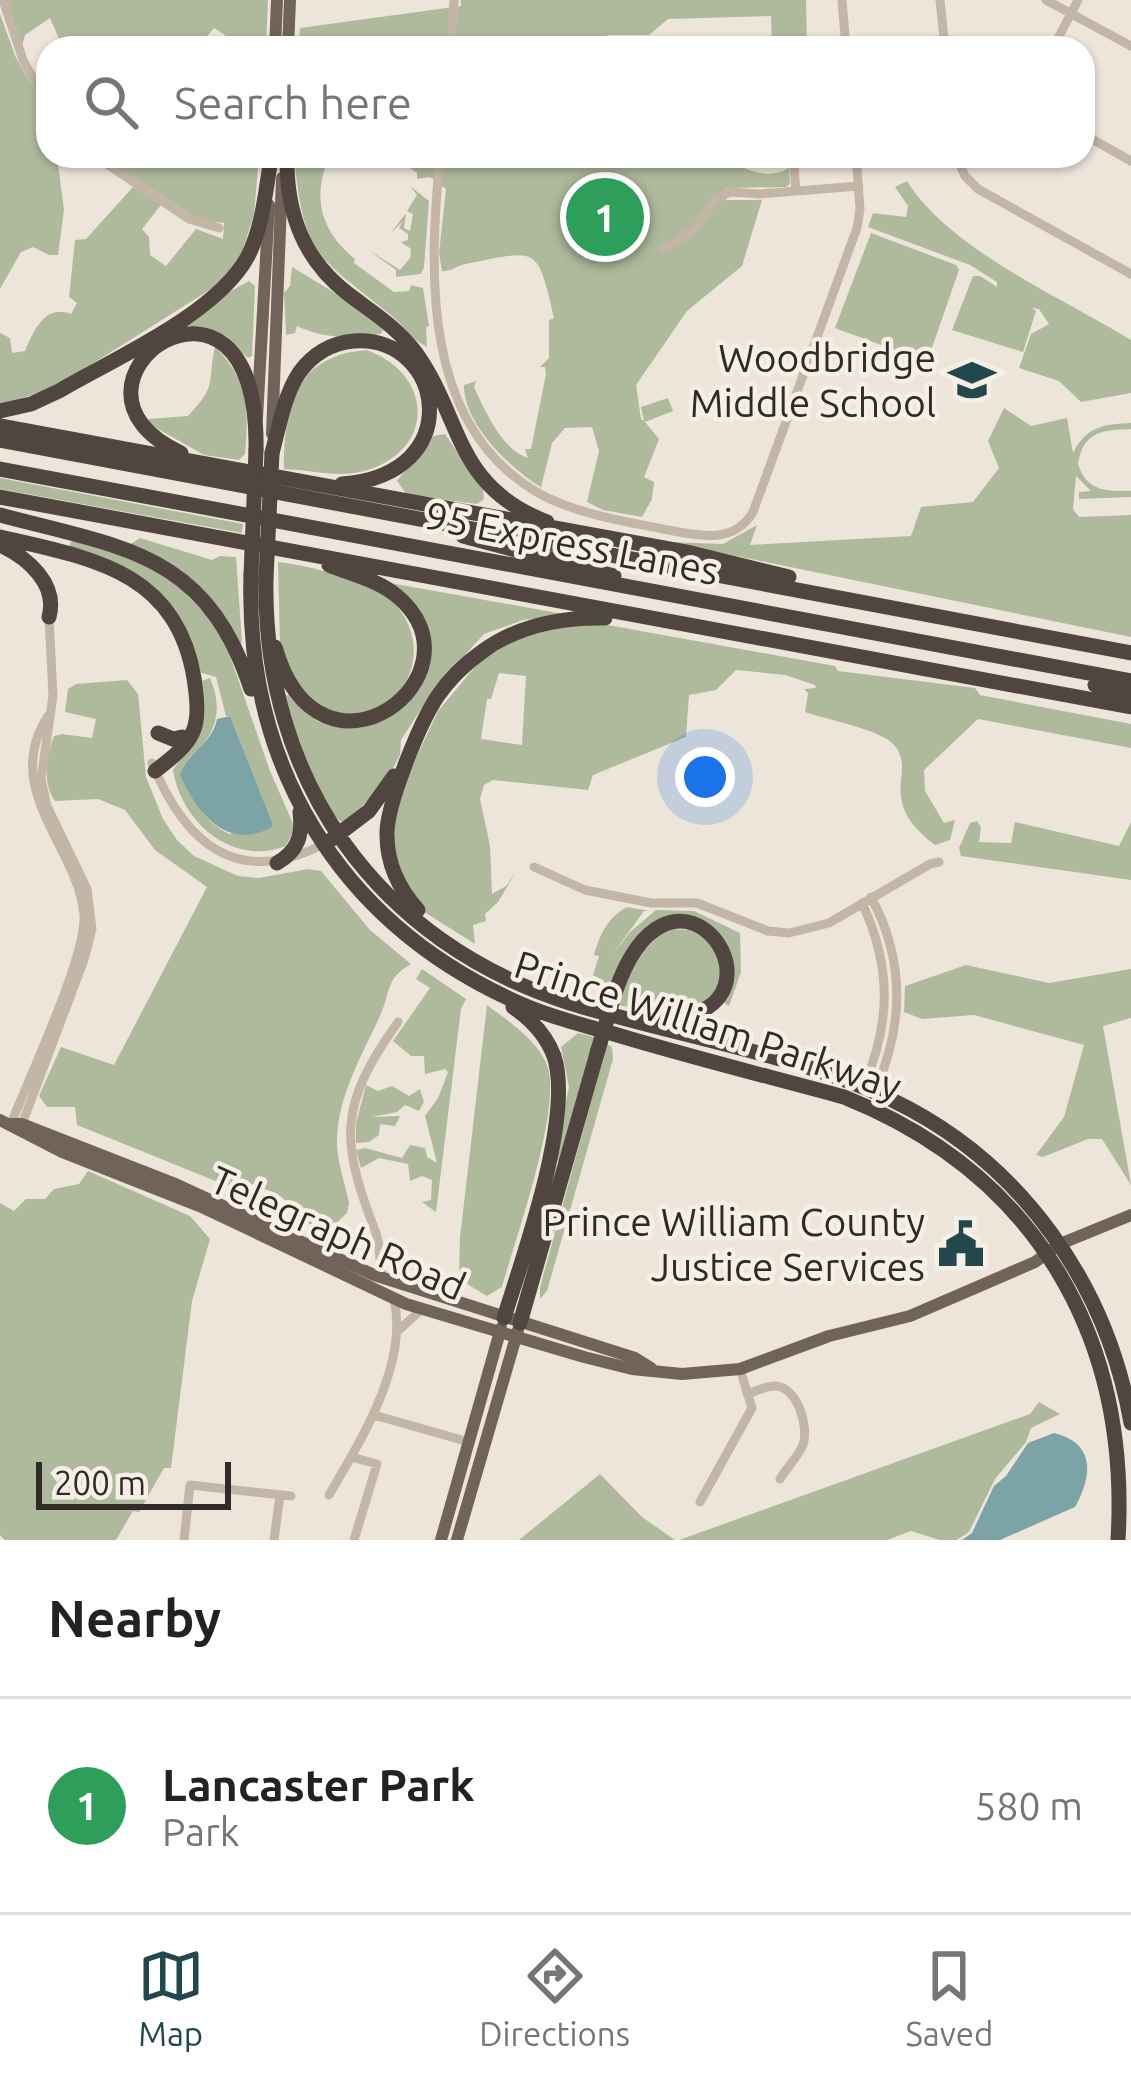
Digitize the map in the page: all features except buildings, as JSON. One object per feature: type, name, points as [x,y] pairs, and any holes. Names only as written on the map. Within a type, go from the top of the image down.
[{"type":"highway","points":[[0,411],[32,404],[59,391],[217,296],[253,246],[275,168]]},
{"type":"highway","points":[[280,168],[305,244],[332,279],[394,328],[416,353],[455,436],[481,476],[510,502],[539,519],[602,537]]},
{"type":"highway","points":[[218,466],[169,447],[137,418],[132,391],[136,370],[145,355],[164,340],[198,334],[217,340],[236,356],[254,399],[264,451]]},
{"type":"highway","points":[[264,451],[296,378],[327,348],[357,341],[380,344],[417,370],[428,396],[428,424],[420,446],[402,467],[384,477],[355,483],[291,480]]},
{"type":"highway","points":[[0,426],[691,553],[949,617]]},
{"type":"highway","points":[[0,440],[1131,653]]},
{"type":"highway","name":"Prince William Parkway","points":[[264,451],[251,638],[258,689],[272,740],[299,803],[332,840],[428,929],[474,960],[539,992],[926,1118],[973,1150],[1019,1194],[1106,1331],[1131,1423]]},
{"type":"highway","name":"95 Express Lanes","points":[[0,469],[1131,681]]},
{"type":"highway","points":[[303,496],[709,603]]},
{"type":"highway","points":[[0,497],[1131,707]]},
{"type":"highway","points":[[0,515],[131,551],[165,566],[193,587],[215,610],[233,640],[272,740]]},
{"type":"highway","points":[[0,544],[38,573],[51,601],[49,617]]},
{"type":"highway","points":[[0,544],[96,561],[152,593],[170,614],[185,642],[198,709],[196,732],[159,768]]},
{"type":"highway","points":[[258,576],[277,654],[305,704],[323,716],[354,722],[395,707],[415,684],[422,665],[416,620],[386,588],[298,552]]},
{"type":"highway","name":"Prince William Parkway","points":[[258,576],[278,708],[302,772],[332,840],[375,908],[422,949],[513,1001],[561,1018],[866,1097]]},
{"type":"highway","points":[[332,840],[382,795],[459,671],[511,634],[563,619],[626,614]]},
{"type":"highway","points":[[823,625],[943,656],[1131,695]]},
{"type":"highway","points":[[159,768],[198,709]]},
{"type":"highway","points":[[428,716],[392,800],[388,850],[406,897],[474,960]]},
{"type":"highway","points":[[158,733],[182,737]]},
{"type":"highway","points":[[277,863],[291,854],[299,840],[299,803]]},
{"type":"highway","points":[[510,1328],[598,1050],[615,993],[639,944],[662,924],[678,920],[710,932],[724,952],[724,986],[701,1011],[682,1016],[602,1012]]},
{"type":"highway","points":[[460,974],[534,1023],[550,1048],[559,1079],[559,1102],[510,1328]]},
{"type":"highway","name":"Prince William Parkway","points":[[1053,1248],[1104,1373],[1118,1447],[1118,1540]]},
{"type":"main road","points":[[276,36],[277,0]]},
{"type":"main road","points":[[288,36],[290,0]]},
{"type":"main road","name":"Prince William Parkway","points":[[264,451],[278,168]]},
{"type":"main road","name":"Telegraph Road","points":[[13,1125],[173,1183],[394,1299],[635,1358],[651,1368],[700,1375],[740,1370],[824,1337],[918,1313],[1131,1214]]},
{"type":"main road","name":"Telegraph Road","points":[[337,1266],[358,1269],[510,1328]]},
{"type":"main road","points":[[441,1540],[469,1442],[510,1328]]},
{"type":"main road","points":[[458,1540],[510,1328]]},
{"type":"street","points":[[3,0],[15,41],[36,82]]},
{"type":"street","points":[[452,36],[454,0]]},
{"type":"street","points":[[842,0],[845,36]]},
{"type":"street","points":[[940,0],[944,36]]},
{"type":"street","points":[[1046,0],[1131,46]]},
{"type":"street","points":[[1059,36],[1078,0]]},
{"type":"street","points":[[1095,140],[1131,160]]},
{"type":"street","points":[[113,168],[189,219],[219,228]]},
{"type":"street","points":[[439,168],[432,249],[437,325],[452,382],[484,446],[517,479],[558,503],[662,529],[713,536],[736,531],[753,512],[857,228],[857,168]]},
{"type":"street","points":[[794,168],[796,191]]},
{"type":"street","points":[[961,168],[978,189],[1131,274]]},
{"type":"street","points":[[664,249],[698,226],[713,202],[727,193],[859,185]]},
{"type":"street","points":[[13,1125],[84,930],[79,893],[39,811],[32,779],[34,743],[49,716],[53,696],[49,617]]},
{"type":"street","points":[[159,768],[182,820],[205,843],[246,862],[277,863],[332,840]]},
{"type":"street","points":[[534,867],[585,890],[651,903],[697,903],[772,932],[813,929],[939,862]]},
{"type":"street","points":[[866,1097],[894,1038],[898,991],[890,941],[867,900]]},
{"type":"street","points":[[384,1279],[355,1176],[351,1128],[365,1074],[398,1022]]},
{"type":"street","points":[[358,1269],[380,1253]]},
{"type":"street","points":[[329,1495],[374,1415],[399,1330],[394,1299]]},
{"type":"street","points":[[399,1330],[422,1309]]},
{"type":"street","points":[[700,1502],[752,1408],[740,1370]]},
{"type":"street","points":[[747,1394],[782,1387],[793,1396],[805,1426],[803,1444],[780,1479]]},
{"type":"street","points":[[374,1415],[469,1442]]},
{"type":"street","points":[[351,1457],[377,1464],[355,1540]]},
{"type":"street","points":[[184,1540],[190,1485],[285,1496],[274,1540]]},
{"type":"green space","points":[[7,0],[268,0],[266,36],[227,36],[214,28],[207,36],[58,36],[50,18],[25,35],[21,49]]},
{"type":"green space","points":[[461,0],[806,0],[807,36],[772,36],[771,16],[668,19],[649,35],[299,36],[300,28],[461,6]]},
{"type":"green space","points":[[0,14],[16,58],[36,93],[36,168],[59,168],[64,210],[58,255],[33,247],[21,252],[0,289]]},
{"type":"green space","points":[[120,168],[258,168],[254,214],[240,259],[219,284],[57,386],[0,406],[0,333],[10,338],[12,353],[25,351],[47,316],[71,314],[77,303],[69,297],[75,240],[86,239],[133,187],[161,205],[142,229],[149,237],[150,255],[166,266],[196,229],[223,239],[224,223],[199,220]]},
{"type":"green space","points":[[295,168],[325,168],[321,199],[327,225],[354,263],[394,292],[409,291],[411,285],[423,288],[427,347],[346,280],[319,251]]},
{"type":"green space","points":[[410,168],[745,168],[772,174],[789,168],[786,187],[726,188],[726,200],[762,200],[742,266],[687,311],[636,385],[641,419],[644,421],[641,407],[668,398],[673,411],[645,422],[659,439],[644,477],[654,482],[652,499],[642,517],[587,502],[599,451],[592,427],[565,428],[552,443],[541,487],[502,456],[479,428],[464,385],[476,381],[474,387],[496,430],[528,458],[525,449],[531,449],[546,374],[545,367],[540,367],[549,358],[549,320],[554,318],[543,276],[531,258],[508,256],[442,271],[439,253],[446,189],[430,177],[417,179]]},
{"type":"green space","points":[[907,181],[926,206],[978,250],[1131,340],[1131,393],[1081,402],[1059,381],[1019,368],[1031,334],[1049,324],[1039,309],[1032,308],[1036,311],[1023,352],[952,330],[973,276],[997,287],[997,282],[970,265],[868,227],[873,213],[906,217],[908,206],[895,187]]},
{"type":"green space","points":[[410,186],[429,201],[424,267],[421,274],[396,277],[396,270],[367,249],[400,270],[410,258],[411,249],[401,242],[408,240],[399,228],[403,221],[391,233],[406,213],[404,228],[410,231],[413,214],[407,211],[417,195]]},
{"type":"green space","points":[[871,233],[959,270],[927,362],[835,328]]},
{"type":"green space","points":[[292,267],[348,301],[383,330],[381,334],[328,335],[297,326],[295,333],[286,335],[284,293],[290,286]]},
{"type":"green space","points":[[249,281],[255,286],[252,356],[248,358],[219,333],[186,326],[229,292]]},
{"type":"green space","points":[[215,347],[235,371],[244,395],[245,454],[239,460],[204,455],[148,419],[188,416],[208,390]]},
{"type":"green space","points":[[366,350],[404,375],[414,392],[418,410],[406,445],[391,459],[357,473],[284,469],[291,406],[308,374],[342,354]]},
{"type":"green space","points":[[1004,408],[1031,426],[1067,418],[1073,453],[1096,429],[1131,423],[1131,429],[1096,434],[1084,445],[1078,464],[1092,485],[1131,491],[1131,497],[1079,499],[1079,492],[1091,491],[1076,476],[1073,509],[1079,517],[1131,515],[1131,637],[668,542],[723,544],[757,525],[750,545],[911,536],[921,507],[973,502],[999,468],[988,441]]},
{"type":"green space","points":[[445,434],[483,490],[484,499],[477,504],[407,495],[397,481],[433,436]]},
{"type":"green space","points":[[0,478],[243,524],[242,533],[0,489]]},
{"type":"green space","points":[[140,538],[212,560],[236,557],[242,642],[239,644],[225,619],[129,545]]},
{"type":"green space","points":[[72,540],[140,561],[172,579],[221,630],[295,828],[286,846],[266,851],[229,845],[212,835],[186,807],[173,770],[201,730],[205,711],[202,681],[210,678],[215,722],[206,741],[189,758],[198,803],[208,819],[229,834],[272,822],[230,716],[226,716],[216,677],[199,672],[159,596],[68,548]]},
{"type":"green space","points":[[278,562],[322,570],[370,587],[392,601],[404,616],[414,648],[412,665],[407,680],[384,705],[352,717],[306,700],[280,646]]},
{"type":"green space","points":[[390,583],[569,615],[523,620],[484,634],[434,689],[401,740],[400,755],[386,781],[344,825],[314,782],[284,697],[288,695],[324,724],[340,728],[375,723],[407,704],[425,675],[427,658]]},
{"type":"green space","points":[[602,624],[835,666],[838,671],[975,688],[980,695],[1131,724],[1131,748],[978,719],[924,770],[925,791],[944,823],[955,820],[950,840],[935,845],[906,814],[902,766],[894,745],[865,730],[805,712],[808,693],[804,689],[815,685],[785,675],[736,670],[716,690],[689,695],[686,737],[593,775],[588,790],[493,780],[484,785],[480,799],[490,846],[492,894],[516,872],[498,902],[485,914],[486,921],[473,925],[475,944],[421,910],[392,863],[397,799],[438,711],[479,662],[518,638],[562,627]],"holes":[[[499,673],[526,676],[522,745],[481,739],[487,699],[491,699]]]},
{"type":"green space","points":[[127,680],[138,694],[146,777],[177,840],[194,856],[238,876],[321,871],[370,930],[411,964],[392,981],[347,1090],[337,1146],[349,1203],[347,1213],[330,1229],[305,1221],[282,1197],[266,1189],[237,1180],[228,1186],[77,1125],[75,1107],[47,1107],[39,1096],[61,1047],[114,1065],[207,887],[155,850],[125,810],[98,799],[55,801],[51,794],[47,770],[54,736],[92,738],[96,719],[65,712],[68,689],[76,684]]},
{"type":"green space","points":[[977,821],[979,842],[1011,843],[1015,822],[1119,846],[1131,822],[1131,880],[961,856],[959,848],[970,823]]},
{"type":"green space","points":[[627,907],[649,911],[644,911],[610,958],[656,910],[694,911],[740,933],[741,972],[729,1006],[721,1001],[724,945],[666,920],[608,1002],[595,997],[602,980],[593,975],[599,956],[594,955],[596,947],[610,921]]},
{"type":"green space","points":[[664,929],[698,930],[722,960],[719,988],[695,1010],[648,1012],[615,1004],[631,965]]},
{"type":"green space","points":[[966,965],[1049,983],[1131,969],[1131,1018],[1103,1026],[1131,1185],[1102,1139],[1036,1155],[1064,1117],[1084,1045],[974,1015],[922,1019],[904,1012],[905,986]]},
{"type":"green space","points":[[422,969],[466,999],[436,1212],[422,1202],[431,1200],[432,1180],[422,1176],[410,1181],[408,1164],[379,1158],[361,1168],[356,1150],[402,1158],[410,1145],[425,1148],[427,1157],[437,1163],[425,1116],[448,1072],[425,1074],[424,1056],[411,1056],[393,1041],[430,988],[416,979]]},
{"type":"green space","points":[[487,1005],[536,1047],[547,1065],[550,1084],[543,1141],[526,1207],[502,1287],[487,1296],[459,1279]]},
{"type":"green space","points":[[578,1033],[598,1038],[561,1164],[554,1158],[569,1087],[561,1047]]},
{"type":"green space","points":[[607,1044],[613,1059],[547,1291],[540,1299],[540,1287]]},
{"type":"green space","points":[[366,1085],[378,1091],[392,1086],[409,1096],[420,1089],[424,1102],[419,1111],[405,1105],[397,1112],[372,1117],[400,1116],[395,1126],[380,1124],[379,1135],[369,1142],[356,1143]]},
{"type":"green space","points":[[88,1171],[190,1216],[210,1239],[192,1301],[171,1468],[164,1468],[139,1512],[133,1511],[116,1540],[5,1540],[0,1535],[0,1203],[14,1211],[26,1199],[45,1199],[54,1189],[79,1184]]},
{"type":"green space","points":[[1039,1402],[1060,1414],[1031,1428],[1026,1442],[995,1479],[969,1532],[957,1540],[911,1531],[887,1540],[679,1540],[1030,1414]]},
{"type":"green space","points":[[600,1474],[642,1517],[675,1540],[519,1540]]},
{"type":"water","points":[[230,716],[272,822],[272,827],[256,834],[241,835],[216,825],[195,803],[180,775],[217,719]]},
{"type":"water","points":[[1054,1433],[1077,1444],[1087,1462],[1075,1507],[1000,1540],[962,1540],[972,1533],[994,1486],[1028,1443]]},
{"type":"place","name":"Lancaster Park","points":[[605,217]]},
{"type":"place","name":"Woodbridge Middle School","points":[[972,380]]},
{"type":"place","name":"Prince William County Justice Services","points":[[961,1244]]}]
